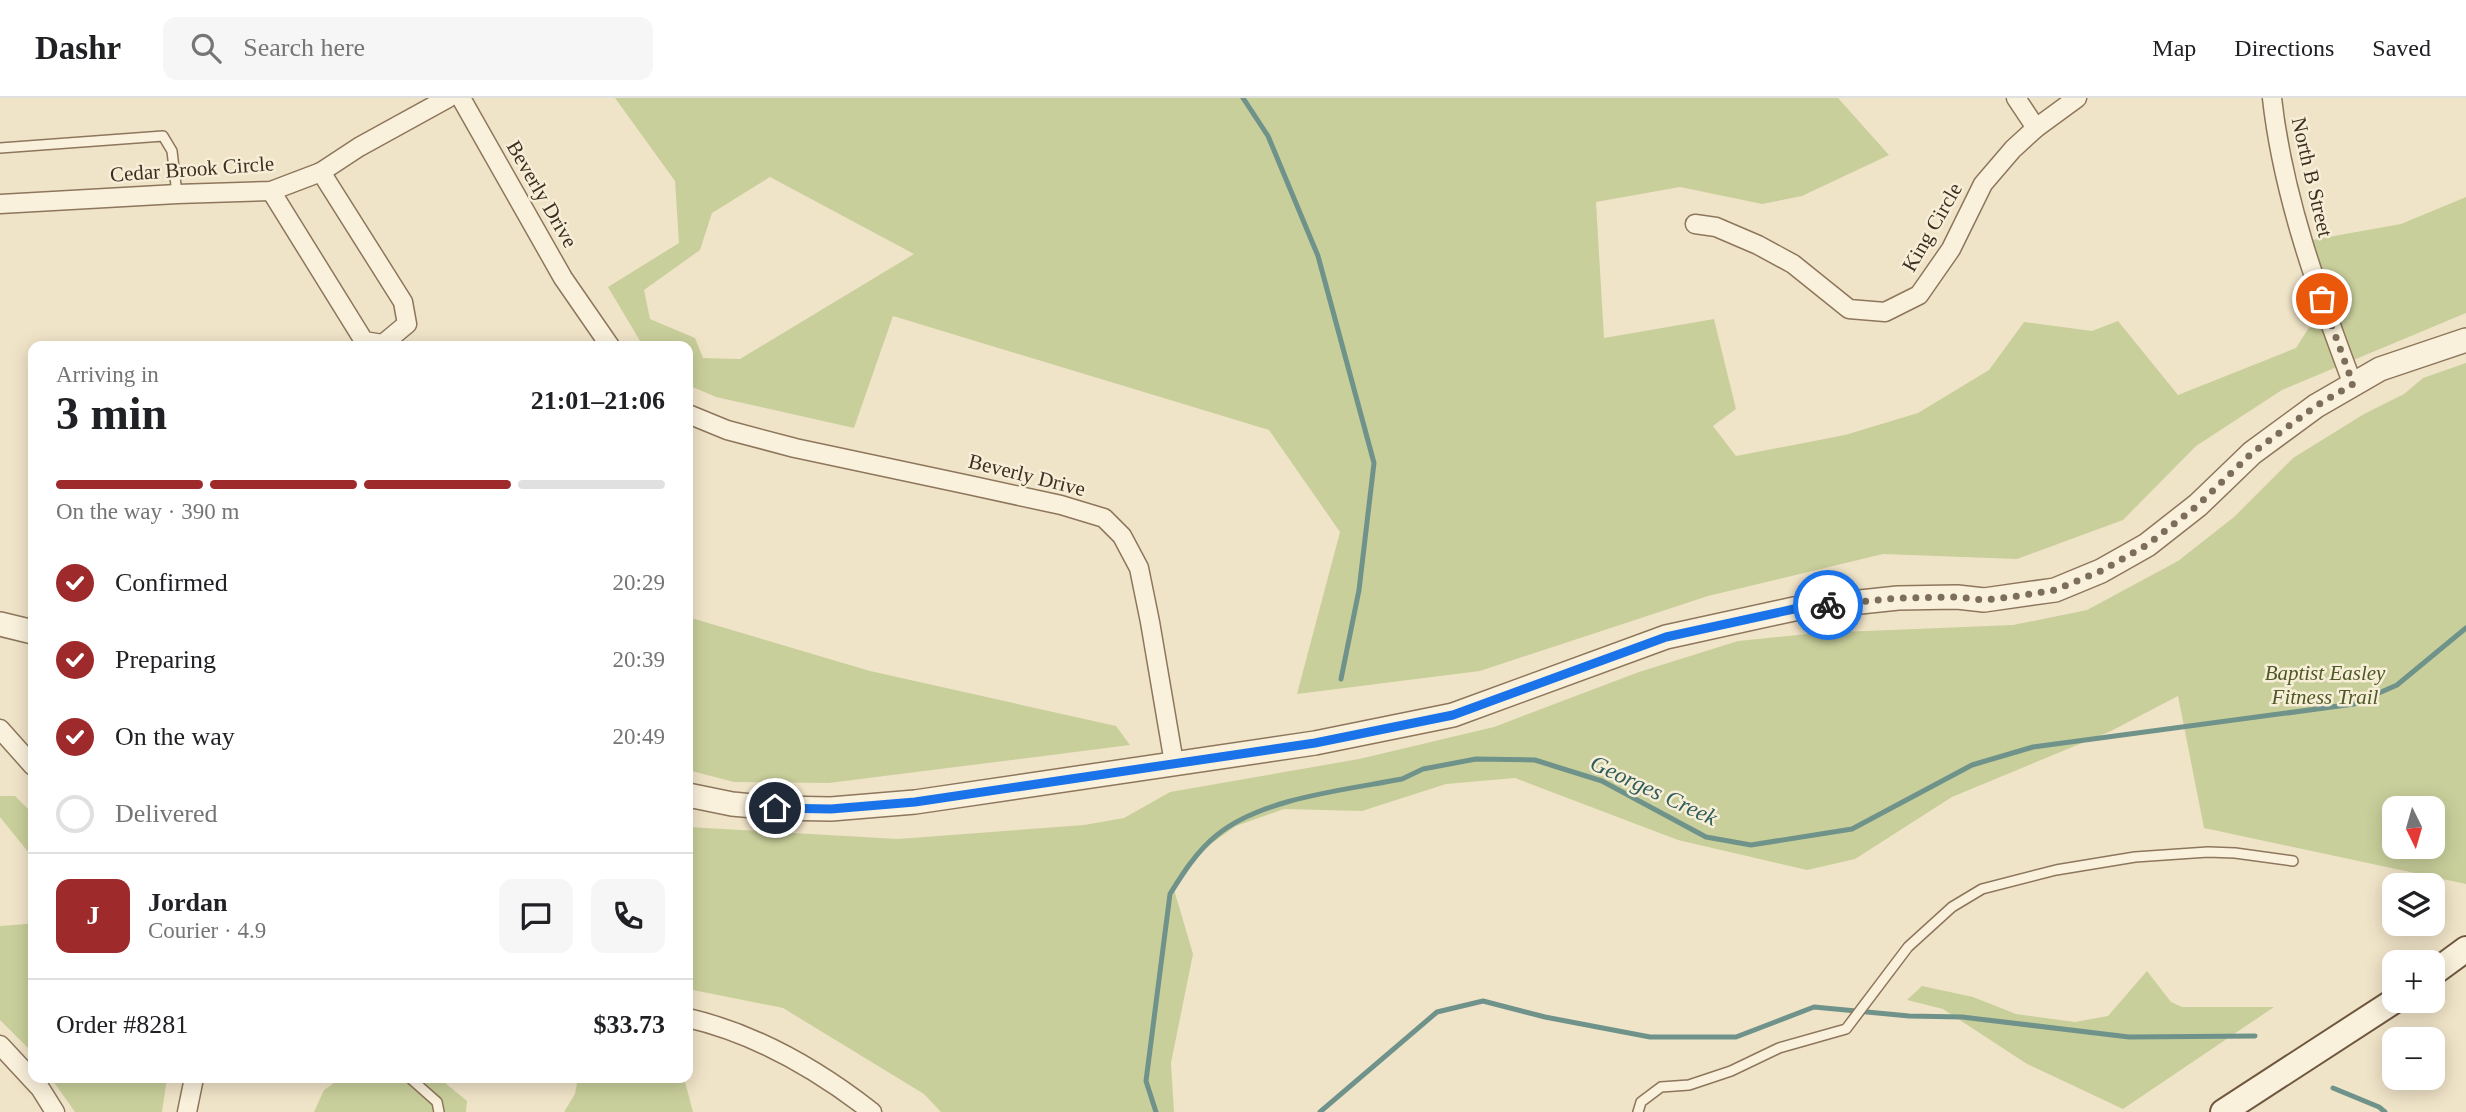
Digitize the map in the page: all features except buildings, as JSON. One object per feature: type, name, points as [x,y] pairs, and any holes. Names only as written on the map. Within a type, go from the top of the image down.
[{"type":"main road","points":[[2445,965],[2466,950]]},
{"type":"main road","points":[[2223,1112],[2382,1009]]},
{"type":"street","name":"Cedar Brook Circle","points":[[0,204],[271,191],[321,172],[359,147],[448,98]]},
{"type":"street","name":"Beverly Drive","points":[[461,98],[564,278],[607,341]]},
{"type":"street","points":[[2016,98],[2036,128]]},
{"type":"street","name":"King Circle","points":[[1695,224],[1716,227],[1793,264],[1849,309],[1885,312],[1919,295],[1951,249],[1983,184],[2013,149],[2077,98]]},
{"type":"street","name":"North B Street","points":[[2272,98],[2276,133],[2299,230],[2353,384]]},
{"type":"street","points":[[321,172],[403,302],[407,324],[387,341]]},
{"type":"street","points":[[271,191],[365,341]]},
{"type":"street","points":[[693,796],[732,804],[831,809],[915,802],[1315,743],[1453,715],[1666,637],[1794,609],[1898,598],[1957,597],[1984,600],[2055,590],[2101,571],[2147,545],[2198,505],[2252,453],[2316,406],[2380,369],[2466,340]]},
{"type":"street","name":"Beverly Drive","points":[[693,416],[727,430],[795,448],[1048,502],[1104,518],[1122,536],[1139,568],[1174,763]]},
{"type":"street","points":[[0,624],[28,631]]},
{"type":"street","points":[[0,729],[28,760]]},
{"type":"street","points":[[693,1019],[714,1024],[786,1054],[835,1083],[872,1112]]},
{"type":"street","points":[[0,1045],[28,1075]]},
{"type":"street","points":[[35,1083],[55,1112]]},
{"type":"street","points":[[187,1112],[193,1083]]},
{"type":"lane","points":[[0,148],[163,136],[172,151],[177,194]]},
{"type":"lane","points":[[1638,1112],[1641,1102],[1661,1087],[1689,1085],[1731,1072],[1779,1048],[1846,1029],[1908,947],[1952,907],[1982,889],[2056,870],[2135,857],[2221,853],[2293,861]]},
{"type":"lane","points":[[416,1083],[437,1102],[439,1112]]},
{"type":"green space","points":[[615,98],[1838,98],[1889,155],[1802,196],[1762,204],[1680,187],[1596,202],[1604,338],[1714,319],[1736,409],[1713,426],[1736,456],[1845,435],[1918,413],[1989,370],[2024,322],[2092,331],[2118,321],[2178,395],[2296,348],[2315,318],[2295,243],[2401,224],[2466,197],[2466,313],[2282,390],[2196,446],[2123,520],[2017,559],[1883,554],[1708,596],[1480,671],[1297,694],[1340,532],[1269,430],[893,316],[854,428],[716,397],[693,387],[693,341],[640,341],[608,287],[679,243],[675,181]],"holes":[[[770,177],[914,254],[740,359],[703,358],[695,338],[650,319],[644,290],[700,250],[712,213]]]},
{"type":"green space","name":"Baptist Easley Fitness Trail","points":[[2466,363],[2466,884],[2445,880],[2445,873],[2415,873],[2204,828],[2178,696],[2111,731],[1952,797],[1855,859],[1807,870],[1678,840],[1515,778],[1446,784],[1362,811],[1284,809],[1236,826],[1191,858],[1173,886],[1193,954],[1171,1063],[1174,1112],[941,1112],[924,1094],[783,1008],[693,990],[693,827],[898,839],[1084,825],[1124,818],[1170,792],[1359,759],[1494,727],[1639,672],[1738,641],[1817,633],[2013,625],[2087,610],[2178,561],[2234,517],[2293,458],[2364,414],[2404,394],[2423,378]]},
{"type":"green space","points":[[693,618],[870,671],[1116,726],[1130,745],[829,783],[734,782],[693,771]]},
{"type":"green space","points":[[0,796],[15,796],[28,809],[28,852],[0,817]]},
{"type":"green space","points":[[27,924],[28,1048],[0,1020],[0,926]]},
{"type":"green space","points":[[2147,971],[2171,1002],[2182,1007],[2274,1007],[2123,1109],[2027,1064],[1943,1009],[1907,1000],[1922,986],[1973,997],[2016,1014],[2075,1022],[2108,1016]]},
{"type":"green space","points":[[55,1083],[166,1083],[162,1112],[75,1112]]},
{"type":"green space","points":[[334,1083],[445,1083],[467,1101],[466,1112],[314,1112],[324,1090]]},
{"type":"green space","points":[[577,1083],[685,1083],[693,1112],[564,1112],[575,1094]]},
{"type":"waterway","points":[[1243,98],[1268,136],[1318,256],[1374,463],[1359,590],[1341,679]]},
{"type":"waterway","name":"Georges Creek","points":[[1156,1112],[1146,1081],[1170,894],[1210,841],[1236,822],[1257,812],[1305,797],[1402,779],[1423,769],[1476,759],[1535,760],[1602,781],[1706,837],[1751,845],[1852,829],[1972,765],[2033,747],[2354,704],[2397,685],[2466,628]]},
{"type":"waterway","points":[[1320,1112],[1437,1012],[1483,1001],[1545,1017],[1650,1037],[1736,1037],[1814,1007],[1909,1016],[1962,1017],[2129,1037],[2255,1036]]},
{"type":"waterway","points":[[2333,1088],[2385,1112]]},
{"type":"way so far","points":[[1828,605],[1898,598],[1957,597],[1984,600],[2055,590],[2101,571],[2147,545],[2198,505],[2252,453],[2316,406],[2353,384],[2322,299]]},
{"type":"route","points":[[775,808],[831,809],[915,802],[1315,743],[1453,715],[1666,637],[1794,609],[1828,605]]}]
